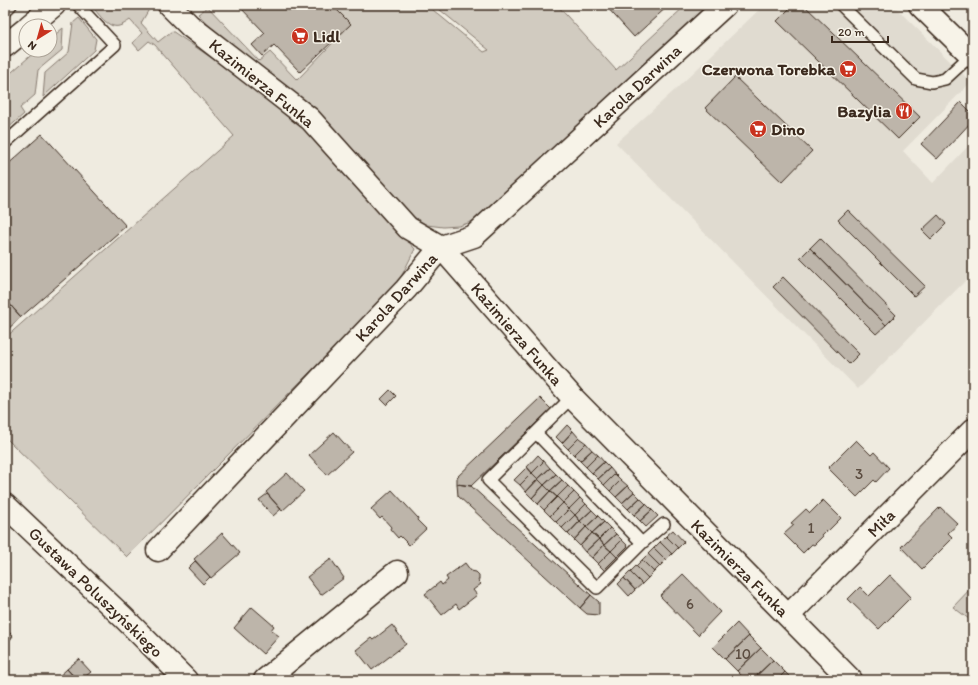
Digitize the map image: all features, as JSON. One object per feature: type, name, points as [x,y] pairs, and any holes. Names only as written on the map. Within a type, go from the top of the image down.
[{"type":"street","points":[[39,18],[54,5]]},
{"type":"street","name":"Kazimierza Funka","points":[[169,5],[190,26],[310,119],[408,228],[441,247],[572,397],[851,680]]},
{"type":"street","name":"Karola Darwina","points":[[158,550],[406,289],[441,247],[474,236],[725,5]]},
{"type":"street","points":[[920,5],[972,56]]},
{"type":"street","points":[[5,46],[18,35]]},
{"type":"street","name":"Miła","points":[[788,616],[973,430]]},
{"type":"street","name":"Gustawa Poluszyńskiego","points":[[5,505],[123,617],[186,680]]},
{"type":"street","points":[[265,680],[397,572]]},
{"type":"lane","points":[[5,11],[12,5]]},
{"type":"lane","points":[[5,143],[115,45],[78,5]]},
{"type":"lane","points":[[841,5],[916,79],[932,82],[944,79],[972,56]]},
{"type":"lane","points":[[572,397],[488,480],[597,588],[642,543],[664,524]]},
{"type":"lane","points":[[536,433],[642,543]]},
{"type":"shaded area","points":[[91,5],[148,5],[148,11],[141,23],[158,42],[172,31],[296,115],[415,249],[398,283],[127,557],[5,437],[5,338],[234,136],[155,45],[149,41],[139,50],[133,43],[142,33],[130,20],[119,26],[111,25],[104,20]]},
{"type":"shaded area","points":[[332,5],[427,5],[484,52],[489,50],[434,5],[557,5],[616,70],[686,5],[711,5],[474,221],[459,226],[443,227],[427,225],[412,216],[351,147],[317,113],[237,56],[198,14],[208,7],[259,61],[270,52],[297,80],[350,25]]},
{"type":"shaded area","points":[[764,5],[893,5],[971,82],[903,151],[933,183],[973,141],[973,273],[858,389],[616,143],[675,90]]},
{"type":"shaded area","points":[[79,18],[96,39],[94,50],[43,97],[45,73],[69,52],[73,23]]},
{"type":"shaded area","points":[[63,28],[62,50],[58,53],[58,32]]},
{"type":"shaded area","points":[[28,58],[52,58],[38,70],[35,95],[20,108],[24,114],[5,131],[5,78]]},
{"type":"shaded area","points":[[973,586],[973,622],[953,607]]},
{"type":"building","name":"Lidl","points":[[238,5],[332,5],[351,24],[300,72],[274,45],[262,56],[252,45],[265,33]]},
{"type":"building","points":[[605,5],[669,5],[634,37]]},
{"type":"building","name":"Czerwona Torebka","points":[[793,5],[804,5],[920,117],[898,139],[777,21]]},
{"type":"building","name":"Dino","points":[[735,77],[812,151],[782,182],[705,108]]},
{"type":"building","points":[[961,102],[973,114],[973,120],[937,159],[921,144]]},
{"type":"building","points":[[42,134],[126,226],[21,317],[5,299],[5,167]]},
{"type":"building","points":[[848,210],[925,286],[914,296],[838,220]]},
{"type":"building","points":[[938,215],[946,224],[931,239],[922,230]]},
{"type":"building","points":[[820,238],[896,315],[886,325],[810,248]]},
{"type":"building","points":[[810,248],[886,325],[876,334],[800,258]]},
{"type":"building","points":[[783,277],[859,354],[849,364],[773,287]]},
{"type":"building","points":[[5,299],[21,317],[5,332]]},
{"type":"building","points":[[390,390],[396,396],[387,405],[381,399]]},
{"type":"building","points":[[540,398],[551,409],[471,486],[457,484],[457,477]]},
{"type":"building","points":[[567,425],[573,431],[562,443],[556,437]]},
{"type":"building","points":[[573,431],[579,438],[568,449],[562,443]]},
{"type":"building","points":[[334,432],[352,452],[327,475],[309,455]]},
{"type":"building","points":[[579,438],[586,443],[574,455],[568,449]]},
{"type":"building","points":[[856,440],[871,455],[874,452],[889,468],[876,482],[874,480],[857,497],[828,468]]},
{"type":"building","points":[[586,443],[592,450],[580,461],[574,455]]},
{"type":"building","points":[[592,450],[598,455],[586,467],[580,461]]},
{"type":"building","points":[[538,455],[544,461],[532,473],[527,467]]},
{"type":"building","points":[[598,455],[604,462],[592,473],[586,467]]},
{"type":"building","points":[[544,461],[550,468],[538,479],[532,473]]},
{"type":"building","points":[[604,462],[610,468],[598,479],[592,473]]},
{"type":"building","points":[[527,467],[532,473],[520,485],[514,480]]},
{"type":"building","points":[[550,468],[556,474],[544,485],[538,479]]},
{"type":"building","points":[[610,468],[615,474],[604,485],[598,479]]},
{"type":"building","points":[[287,473],[304,491],[282,511],[266,492]]},
{"type":"building","points":[[532,473],[538,479],[526,492],[520,485]]},
{"type":"building","points":[[556,474],[562,480],[550,491],[544,485]]},
{"type":"building","points":[[615,474],[621,480],[610,491],[604,485]]},
{"type":"building","points":[[538,479],[544,485],[532,498],[526,492]]},
{"type":"building","points":[[562,480],[568,486],[557,497],[550,491]]},
{"type":"building","points":[[621,480],[628,486],[616,497],[610,491]]},
{"type":"building","points":[[457,484],[471,486],[591,595],[580,608],[458,496]]},
{"type":"building","points":[[544,485],[550,491],[538,504],[532,498]]},
{"type":"building","points":[[568,486],[574,492],[563,503],[557,497]]},
{"type":"building","points":[[628,486],[634,492],[622,503],[616,497]]},
{"type":"building","points":[[392,490],[426,529],[409,545],[400,536],[398,538],[382,517],[380,519],[371,509]]},
{"type":"building","points":[[550,491],[557,497],[544,510],[538,504]]},
{"type":"building","points":[[574,492],[580,498],[569,509],[563,503]]},
{"type":"building","points":[[634,492],[640,498],[628,509],[622,503]]},
{"type":"building","points":[[267,494],[281,509],[273,516],[259,500]]},
{"type":"building","points":[[557,497],[563,503],[550,516],[544,510]]},
{"type":"building","points":[[580,498],[586,504],[575,515],[569,509]]},
{"type":"building","points":[[640,498],[646,504],[634,515],[628,509]]},
{"type":"building","points":[[823,500],[841,518],[827,532],[826,530],[821,535],[823,536],[814,545],[812,544],[803,553],[784,534],[794,525],[791,523],[806,509],[810,513]]},
{"type":"building","points":[[563,503],[569,509],[556,522],[550,516]]},
{"type":"building","points":[[586,504],[592,510],[580,521],[575,515]]},
{"type":"building","points":[[646,504],[652,510],[640,521],[634,515]]},
{"type":"building","points":[[940,507],[958,524],[948,533],[953,538],[922,569],[901,547]]},
{"type":"building","points":[[569,509],[575,515],[562,528],[556,522]]},
{"type":"building","points":[[592,510],[598,516],[586,527],[580,521]]},
{"type":"building","points":[[652,510],[658,516],[646,527],[640,521]]},
{"type":"building","points":[[575,515],[580,521],[568,534],[562,528]]},
{"type":"building","points":[[598,516],[604,522],[592,533],[586,527]]},
{"type":"building","points":[[580,521],[586,527],[574,540],[568,534]]},
{"type":"building","points":[[604,522],[610,528],[599,539],[592,533]]},
{"type":"building","points":[[586,527],[592,533],[580,546],[574,540]]},
{"type":"building","points":[[610,528],[616,534],[604,545],[599,539]]},
{"type":"building","points":[[673,530],[684,542],[678,548],[666,536]]},
{"type":"building","points":[[222,533],[240,553],[211,578],[194,559]]},
{"type":"building","points":[[592,533],[599,539],[585,552],[580,546]]},
{"type":"building","points":[[616,534],[622,540],[611,551],[604,545]]},
{"type":"building","points":[[666,536],[678,548],[672,554],[660,542]]},
{"type":"building","points":[[599,539],[604,545],[592,558],[585,552]]},
{"type":"building","points":[[622,540],[628,546],[617,557],[611,551]]},
{"type":"building","points":[[660,542],[672,554],[666,560],[654,548]]},
{"type":"building","points":[[604,545],[611,551],[598,564],[592,558]]},
{"type":"building","points":[[654,548],[666,560],[660,566],[648,554]]},
{"type":"building","points":[[611,551],[617,557],[604,570],[598,564]]},
{"type":"building","points":[[648,554],[660,566],[654,572],[642,560]]},
{"type":"building","points":[[331,559],[344,578],[321,595],[307,577]]},
{"type":"building","points":[[642,560],[654,572],[648,578],[636,566]]},
{"type":"building","points":[[195,561],[210,577],[203,584],[188,568]]},
{"type":"building","points":[[465,563],[471,571],[476,572],[479,575],[478,581],[481,584],[473,590],[477,595],[459,609],[456,604],[442,615],[425,594],[440,582],[442,585],[448,580],[446,577]]},
{"type":"building","points":[[636,566],[648,578],[642,584],[630,572]]},
{"type":"building","points":[[630,572],[642,584],[635,590],[624,578]]},
{"type":"building","points":[[683,574],[720,612],[698,635],[660,596]]},
{"type":"building","points":[[890,575],[911,597],[879,629],[848,599],[860,587],[869,596]]},
{"type":"building","points":[[624,578],[635,590],[629,596],[618,584]]},
{"type":"building","points":[[591,595],[599,602],[599,615],[587,614],[580,608]]},
{"type":"building","points":[[252,607],[274,626],[271,630],[279,636],[263,654],[234,628]]},
{"type":"building","points":[[737,623],[749,636],[725,659],[713,647]]},
{"type":"building","points":[[392,625],[406,644],[372,670],[356,650],[371,638],[373,640]]},
{"type":"building","points":[[5,628],[13,636],[5,648]]},
{"type":"building","points":[[749,636],[761,648],[737,671],[725,659]]},
{"type":"building","points":[[761,648],[773,660],[752,680],[746,680],[737,671]]},
{"type":"building","points":[[79,659],[91,672],[81,680],[77,680],[67,669]]},
{"type":"building","points":[[773,660],[785,672],[777,680],[752,680]]},
{"type":"building","points":[[67,669],[77,680],[55,680]]},
{"type":"building","points":[[785,672],[793,680],[777,680]]},
{"type":"place","name":"Lidl","points":[[300,36]]},
{"type":"place","name":"Czerwona Torebka","points":[[848,69]]},
{"type":"place","name":"Bazylia","points":[[904,111]]},
{"type":"place","name":"Dino","points":[[758,129]]}]
